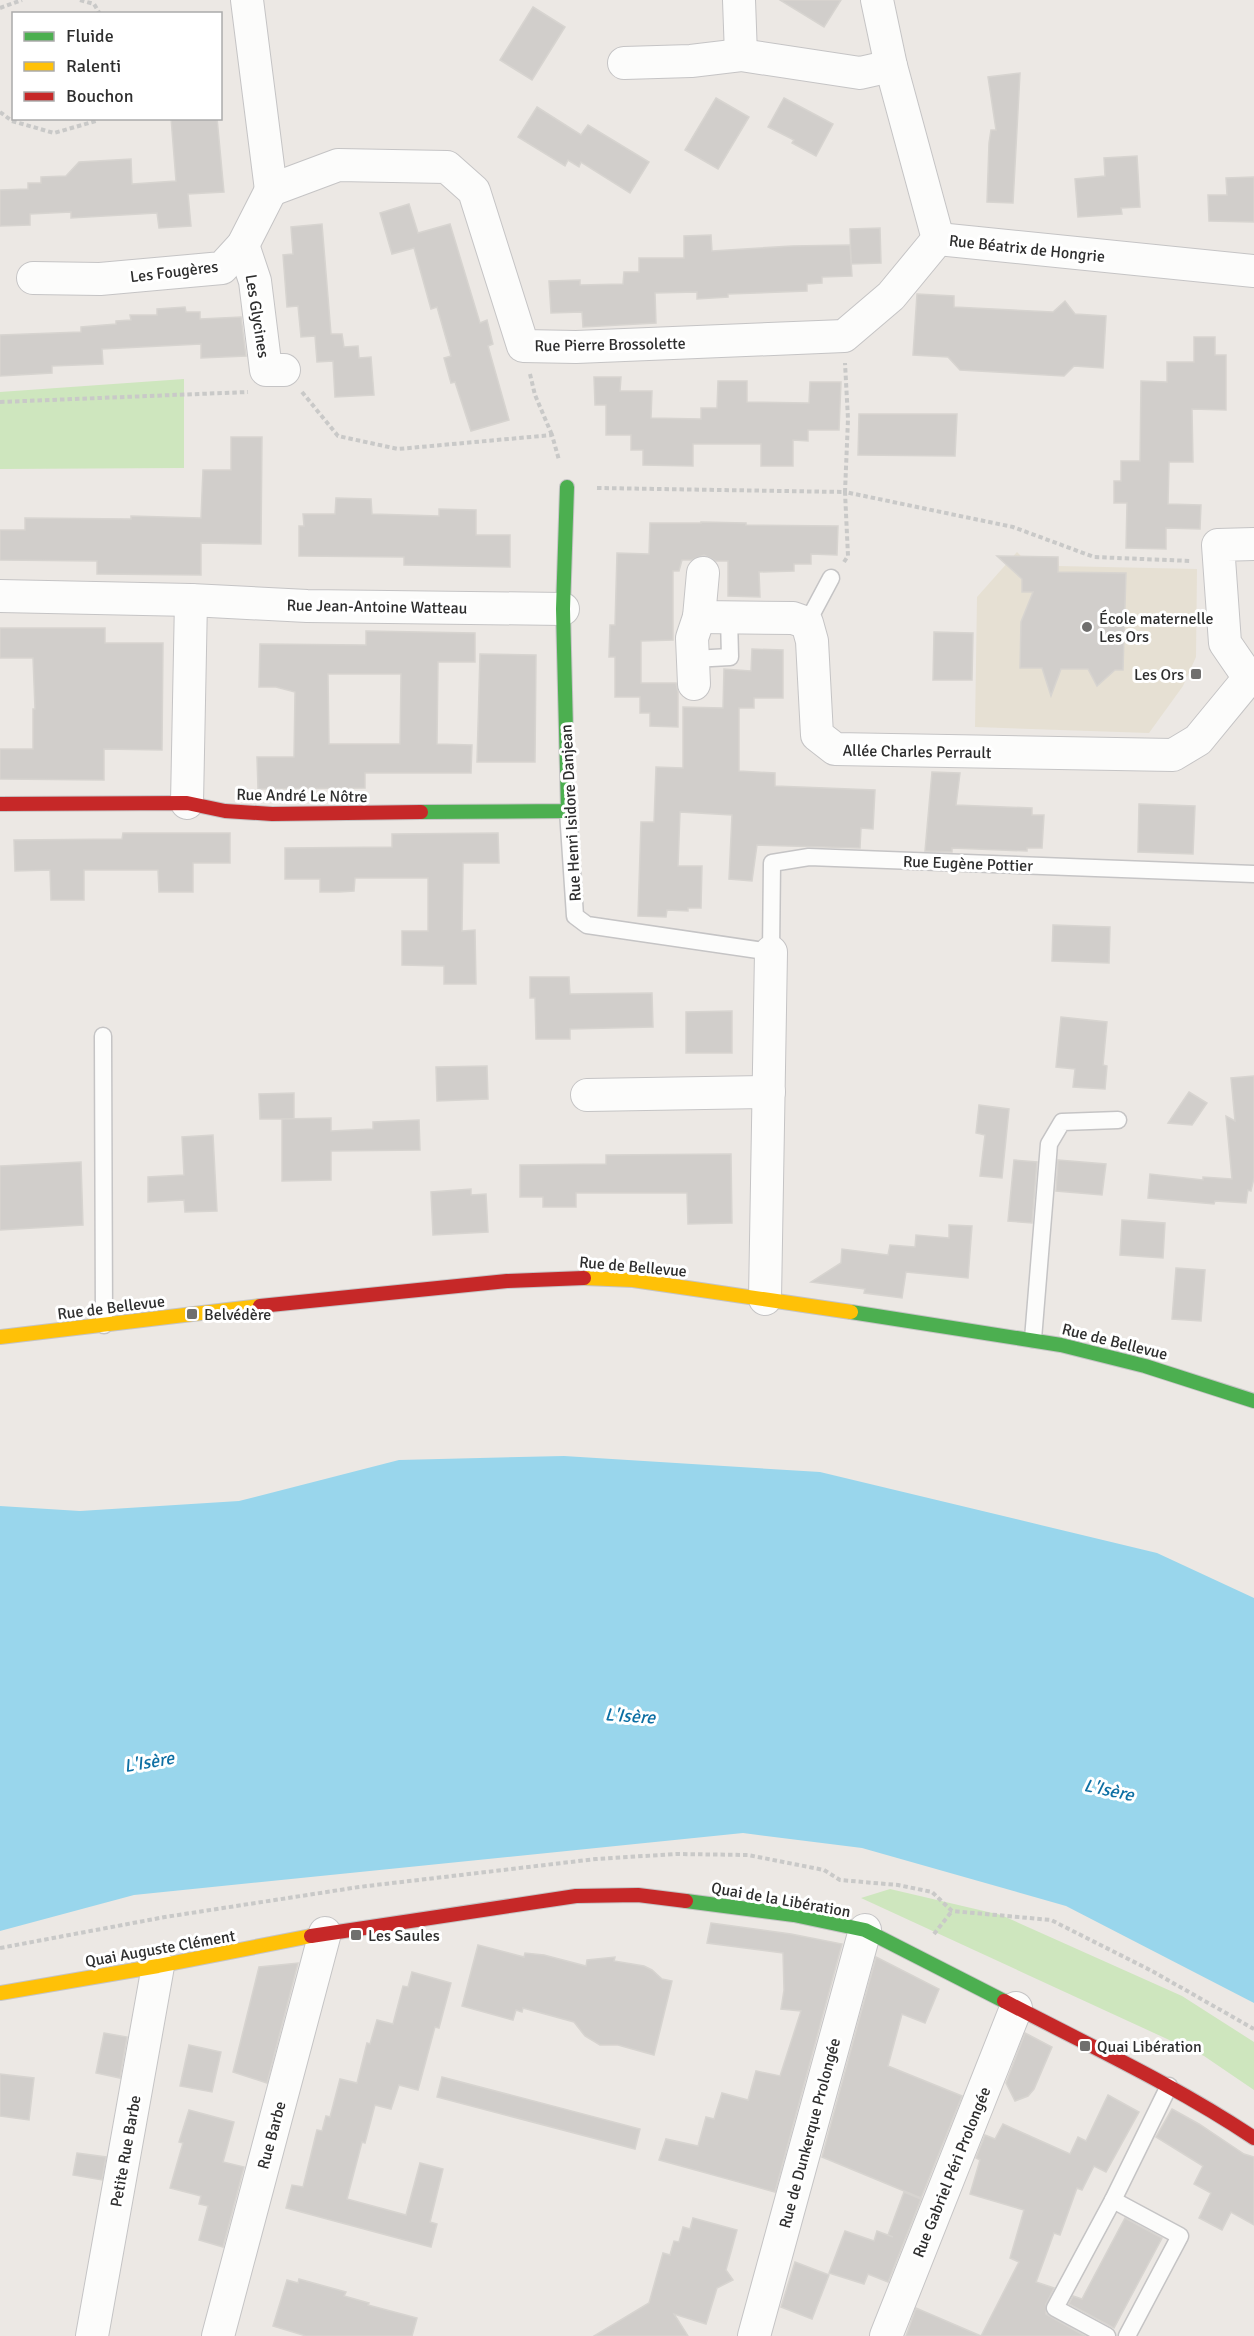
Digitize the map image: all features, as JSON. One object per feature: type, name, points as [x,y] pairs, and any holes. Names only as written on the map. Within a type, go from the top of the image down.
[{"type":"street","points":[[247,0],[271,189]]},
{"type":"street","points":[[739,0],[741,56]]},
{"type":"street","name":"Rue Béatrix de Hongrie","points":[[877,0],[891,66],[938,239],[1254,271]]},
{"type":"street","points":[[624,63],[691,61],[741,56],[861,73],[891,66]]},
{"type":"street","name":"Rue Pierre Brossolette","points":[[271,189],[338,165],[447,167],[474,191],[524,346],[576,347],[844,336]]},
{"type":"street","name":"Les Fougères","points":[[33,278],[100,279],[222,268],[243,245],[271,189]]},
{"type":"street","points":[[844,336],[891,296],[938,239]]},
{"type":"street","name":"Les Glycines","points":[[243,245],[255,281],[266,370],[284,370]]},
{"type":"street","name":"Rue Henri Isidore Danjean","points":[[567,487],[563,609],[568,811]]},
{"type":"street","points":[[1251,676],[1225,643],[1218,545],[1254,544]]},
{"type":"street","points":[[703,573],[714,617]]},
{"type":"street","name":"Rue Jean-Antoine Watteau","points":[[0,596],[191,600],[307,606],[563,609]]},
{"type":"street","points":[[187,803],[191,600]]},
{"type":"street","points":[[693,671],[692,638],[714,617],[793,618],[807,623]]},
{"type":"street","name":"Allée Charles Perrault","points":[[807,623],[812,641],[817,735],[835,749],[1173,755],[1198,740],[1251,676]]},
{"type":"street","name":"Rue André Le Nôtre","points":[[0,804],[187,803],[225,811],[272,814],[568,811]]},
{"type":"street","points":[[765,1299],[771,952]]},
{"type":"street","points":[[587,1095],[769,1092]]},
{"type":"street","name":"Rue de Bellevue","points":[[0,1336],[324,1299],[507,1281],[572,1277],[633,1280],[1090,1349],[1254,1401]]},
{"type":"street","name":"Quai de la Libération","points":[[325,1933],[576,1896],[638,1895],[794,1915],[865,1930],[1169,2086],[1209,2108],[1254,2138]]},
{"type":"street","name":"Rue de Dunkerque Prolongée","points":[[754,2336],[865,1930]]},
{"type":"street","name":"Quai Auguste Clément","points":[[0,1993],[158,1966],[325,1933]]},
{"type":"street","name":"Rue Barbe","points":[[218,2336],[325,1933]]},
{"type":"street","name":"Petite Rue Barbe","points":[[92,2336],[158,1966]]},
{"type":"street","name":"Rue Gabriel Péri Prolongée","points":[[886,2336],[1016,2008]]},
{"type":"lane","points":[[807,623],[831,578]]},
{"type":"lane","name":"Rue Henri Isidore Danjean","points":[[568,811],[575,916],[587,925],[771,952]]},
{"type":"lane","name":"Rue Eugène Pottier","points":[[771,952],[771,863],[810,857],[1254,874]]},
{"type":"lane","points":[[103,1036],[104,1324]]},
{"type":"lane","points":[[1033,1339],[1049,1144],[1062,1122],[1118,1120]]},
{"type":"lane","points":[[1107,2336],[1055,2308],[1113,2200],[1169,2086]]},
{"type":"lane","points":[[1113,2200],[1180,2236],[1127,2336]]},
{"type":"path","points":[[0,8],[22,0]]},
{"type":"path","points":[[80,0],[94,4],[99,12]]},
{"type":"path","points":[[94,4],[98,0]]},
{"type":"path","points":[[0,112],[12,121],[54,133],[96,120]]},
{"type":"path","points":[[831,578],[848,556],[844,492],[848,419],[844,336]]},
{"type":"path","points":[[524,346],[535,395],[552,435],[567,487],[844,492],[1013,527],[1094,557],[1219,562]]},
{"type":"path","points":[[284,370],[338,436],[398,449],[552,435]]},
{"type":"path","points":[[0,402],[252,391]]},
{"type":"path","points":[[940,1940],[932,1937],[952,1911]]},
{"type":"shaded area","name":"École maternelle Les Ors","points":[[1017,552],[1022,557],[1058,557],[1059,566],[1197,569],[1196,657],[1183,686],[1149,733],[975,727],[977,597]]},
{"type":"green space","points":[[184,379],[184,468],[0,469],[0,392]]},
{"type":"green space","points":[[890,1889],[1001,1915],[1182,1996],[1254,2042],[1254,2090],[1204,2056],[861,1898]]},
{"type":"water","name":"L'Isère","points":[[564,1456],[820,1472],[1157,1553],[1254,1598],[1254,2003],[1066,1906],[862,1848],[743,1833],[134,1895],[0,1931],[0,1506],[80,1511],[239,1501],[399,1460]]},
{"type":"building","points":[[780,0],[841,0],[824,27]]},
{"type":"building","points":[[533,7],[565,27],[532,80],[500,60]]},
{"type":"building","points":[[1020,73],[1013,203],[987,202],[989,143],[991,130],[996,130],[988,77]]},
{"type":"building","points":[[716,98],[749,117],[718,169],[685,150]]},
{"type":"building","points":[[784,98],[833,124],[816,156],[792,143],[794,140],[768,127]]},
{"type":"building","points":[[537,107],[581,135],[588,125],[649,162],[630,193],[581,162],[579,167],[568,160],[565,166],[518,137]]},
{"type":"building","points":[[171,120],[217,120],[224,192],[188,194],[191,226],[159,228],[157,213],[71,218],[71,212],[30,214],[30,225],[0,226],[0,190],[28,189],[28,183],[41,183],[41,177],[66,176],[79,162],[131,159],[132,184],[176,181]]},
{"type":"building","points":[[1137,156],[1140,207],[1121,208],[1122,214],[1078,217],[1075,179],[1105,176],[1104,158]]},
{"type":"building","points":[[1254,177],[1254,222],[1209,221],[1208,195],[1227,195],[1226,178]]},
{"type":"building","points":[[409,204],[418,233],[450,224],[480,323],[487,320],[493,344],[488,346],[509,420],[471,431],[455,382],[451,383],[444,358],[451,356],[437,307],[431,309],[414,248],[392,254],[380,213]]},
{"type":"building","points":[[322,224],[331,334],[342,334],[344,347],[358,346],[359,358],[371,357],[374,395],[335,397],[333,361],[317,362],[315,336],[301,337],[298,306],[287,307],[283,255],[293,254],[291,227]]},
{"type":"building","points":[[880,228],[881,263],[851,264],[850,229]]},
{"type":"building","points":[[711,235],[712,251],[850,245],[852,276],[822,277],[822,283],[807,284],[807,291],[728,294],[728,297],[697,299],[697,292],[655,293],[656,323],[583,327],[582,312],[551,313],[549,281],[580,280],[580,285],[623,284],[624,272],[639,272],[639,258],[684,258],[684,236]]},
{"type":"building","points":[[917,294],[954,296],[954,307],[1053,312],[1065,301],[1075,314],[1106,316],[1103,368],[1074,366],[1064,376],[960,370],[948,357],[913,355]]},
{"type":"building","points":[[185,307],[186,312],[200,312],[200,319],[241,317],[246,356],[201,358],[201,344],[102,349],[103,364],[52,366],[52,373],[0,376],[0,335],[81,332],[81,327],[116,324],[116,321],[131,320],[130,315],[157,315],[157,309]]},
{"type":"building","points":[[1194,337],[1215,337],[1215,355],[1226,355],[1226,410],[1192,409],[1193,462],[1169,462],[1168,504],[1201,505],[1200,529],[1166,528],[1166,549],[1126,548],[1127,503],[1114,503],[1114,481],[1121,481],[1121,461],[1140,461],[1141,381],[1167,382],[1167,362],[1194,362]]},
{"type":"building","points":[[594,377],[621,377],[620,391],[652,391],[651,418],[701,419],[701,408],[717,408],[718,381],[747,381],[747,402],[809,403],[810,382],[841,382],[839,430],[808,430],[808,441],[793,440],[793,466],[761,466],[761,444],[693,444],[693,466],[643,465],[643,450],[631,450],[631,435],[606,435],[606,405],[595,405]]},
{"type":"building","points":[[859,414],[957,414],[955,456],[858,455]]},
{"type":"building","points":[[231,437],[262,437],[261,544],[201,543],[201,575],[97,574],[97,561],[0,560],[0,530],[25,530],[25,518],[131,519],[131,516],[201,518],[203,470],[231,470]]},
{"type":"building","points":[[336,498],[371,499],[372,514],[439,516],[439,509],[476,510],[476,535],[510,535],[510,567],[404,565],[404,557],[299,556],[299,526],[304,526],[303,514],[335,514]]},
{"type":"building","points":[[701,522],[838,526],[837,555],[811,554],[811,564],[794,564],[794,571],[759,572],[760,597],[728,596],[728,561],[716,561],[704,555],[691,560],[682,560],[679,571],[673,571],[673,640],[641,641],[641,683],[676,683],[678,727],[650,726],[650,713],[640,713],[640,697],[615,697],[615,657],[609,657],[610,625],[615,625],[617,553],[649,554],[650,523]]},
{"type":"building","points":[[997,556],[1058,557],[1058,572],[1126,573],[1123,670],[1115,670],[1097,686],[1088,669],[1061,669],[1051,696],[1042,668],[1020,668],[1021,622],[1033,592],[1022,592],[1022,579]]},
{"type":"building","points":[[0,628],[105,628],[105,643],[163,643],[162,750],[104,749],[104,780],[0,779],[0,749],[33,749],[33,709],[35,709],[33,658],[0,658]]},
{"type":"building","points":[[366,631],[475,633],[475,662],[438,662],[437,744],[472,745],[471,773],[365,773],[365,788],[258,789],[257,757],[294,757],[295,692],[276,687],[259,687],[260,644],[366,645]],"holes":[[[328,674],[401,674],[400,744],[329,744]]]},
{"type":"building","points":[[934,632],[973,633],[972,680],[933,680]]},
{"type":"building","points":[[752,649],[783,650],[783,698],[754,698],[754,708],[739,708],[739,771],[775,773],[775,786],[875,790],[873,829],[861,828],[860,848],[757,845],[752,881],[729,879],[732,815],[680,812],[678,866],[702,866],[701,908],[688,908],[688,911],[667,910],[666,917],[638,916],[641,822],[654,822],[656,767],[683,768],[683,707],[723,708],[724,669],[751,671]]},
{"type":"building","points":[[480,654],[536,655],[535,762],[477,762]]},
{"type":"building","points":[[932,772],[960,773],[956,805],[1032,808],[1032,815],[1044,815],[1042,848],[1027,848],[1027,851],[952,848],[952,852],[925,851]]},
{"type":"building","points":[[1139,804],[1195,806],[1193,854],[1138,852]]},
{"type":"building","points":[[123,833],[230,833],[230,863],[193,863],[193,892],[159,892],[158,870],[84,870],[84,900],[51,900],[50,870],[15,871],[14,840],[122,839]]},
{"type":"building","points":[[498,833],[499,863],[463,863],[462,931],[475,930],[476,984],[444,984],[444,966],[402,965],[402,931],[428,931],[428,878],[355,878],[354,891],[339,892],[320,892],[320,879],[285,879],[285,848],[392,847],[392,834]]},
{"type":"building","points":[[1053,925],[1110,927],[1109,963],[1052,961]]},
{"type":"building","points":[[530,977],[569,977],[570,994],[652,993],[653,1027],[570,1029],[570,1039],[536,1039],[535,998],[530,998]]},
{"type":"building","points":[[732,1011],[732,1053],[686,1053],[686,1012]]},
{"type":"building","points":[[1061,1017],[1107,1022],[1103,1065],[1107,1066],[1105,1089],[1073,1087],[1075,1069],[1056,1067]]},
{"type":"building","points":[[487,1066],[488,1099],[437,1101],[436,1067]]},
{"type":"building","points":[[1254,1076],[1254,1178],[1251,1191],[1248,1190],[1246,1203],[1215,1201],[1214,1204],[1148,1198],[1150,1174],[1203,1180],[1203,1177],[1232,1179],[1226,1116],[1235,1121],[1231,1078]]},
{"type":"building","points":[[1189,1092],[1207,1103],[1192,1125],[1168,1123]]},
{"type":"building","points":[[294,1093],[294,1119],[260,1119],[259,1094]]},
{"type":"building","points":[[979,1105],[1009,1109],[1002,1178],[980,1176],[985,1135],[976,1133]]},
{"type":"building","points":[[331,1118],[331,1131],[373,1129],[373,1122],[419,1120],[420,1150],[331,1151],[331,1180],[282,1181],[282,1119]]},
{"type":"building","points":[[213,1135],[217,1211],[185,1212],[184,1200],[148,1202],[148,1177],[184,1175],[182,1137]]},
{"type":"building","points":[[731,1154],[732,1223],[688,1224],[687,1193],[576,1193],[576,1207],[543,1207],[543,1197],[520,1197],[520,1165],[606,1164],[606,1155]]},
{"type":"building","points":[[1014,1160],[1037,1162],[1032,1223],[1008,1221]]},
{"type":"building","points":[[1058,1160],[1106,1164],[1102,1195],[1056,1191]]},
{"type":"building","points":[[81,1162],[83,1225],[0,1230],[0,1166]]},
{"type":"building","points":[[471,1189],[471,1195],[486,1194],[488,1232],[433,1235],[431,1192]]},
{"type":"building","points":[[1122,1220],[1165,1223],[1163,1258],[1120,1255]]},
{"type":"building","points":[[949,1225],[972,1226],[968,1278],[906,1272],[902,1298],[864,1293],[865,1289],[811,1282],[841,1263],[842,1249],[888,1255],[890,1245],[915,1247],[916,1235],[949,1238]]},
{"type":"building","points":[[1176,1268],[1205,1270],[1201,1321],[1172,1319]]},
{"type":"building","points":[[711,1923],[791,1934],[842,1944],[775,2192],[659,2160],[666,2139],[698,2146],[706,2117],[714,2119],[722,2093],[748,2100],[756,2071],[780,2076],[801,2011],[781,2009],[784,1990],[783,1953],[707,1943]]},
{"type":"building","points":[[478,1945],[524,1957],[525,1953],[544,1955],[586,1966],[587,1960],[615,1957],[614,1961],[644,1966],[662,1979],[672,1981],[654,2055],[618,2045],[600,2045],[585,2036],[574,2022],[523,2008],[522,2012],[516,2010],[513,2020],[462,2006]]},
{"type":"building","points":[[876,1957],[939,1989],[925,2023],[902,2014],[888,2066],[962,2096],[921,2198],[822,2157]]},
{"type":"building","points":[[298,1963],[267,2083],[233,2072],[259,1967]]},
{"type":"building","points":[[412,1972],[451,1983],[439,2028],[435,2027],[418,2090],[399,2085],[391,2109],[375,2105],[365,2143],[362,2142],[347,2199],[406,2215],[420,2163],[443,2169],[430,2222],[437,2224],[431,2247],[286,2208],[292,2185],[303,2187],[317,2130],[322,2131],[326,2116],[330,2117],[340,2079],[357,2083],[367,2043],[370,2044],[377,2020],[393,2024],[403,1986],[408,1987]]},
{"type":"building","points":[[104,2033],[127,2037],[120,2078],[96,2073]]},
{"type":"building","points":[[1025,2033],[1052,2047],[1034,2089],[1028,2096],[1015,2101],[1006,2083]]},
{"type":"building","points":[[189,2045],[221,2052],[212,2092],[180,2086]]},
{"type":"building","points":[[0,2074],[34,2078],[29,2120],[0,2116]]},
{"type":"building","points":[[442,2077],[640,2129],[635,2149],[437,2097]]},
{"type":"building","points":[[1108,2095],[1139,2112],[1106,2172],[1094,2166],[1082,2190],[1077,2188],[1060,2235],[1054,2233],[1036,2282],[1054,2288],[1046,2304],[1046,2314],[1085,2336],[981,2336],[1019,2262],[1010,2258],[1024,2210],[970,2194],[980,2160],[976,2158],[985,2135],[995,2139],[1003,2124],[1070,2154],[1078,2137],[1086,2141]]},
{"type":"building","points":[[1172,2109],[1244,2154],[1254,2157],[1254,2225],[1231,2212],[1222,2230],[1199,2218],[1211,2193],[1194,2184],[1203,2166],[1156,2137]]},
{"type":"building","points":[[189,2110],[234,2122],[223,2162],[244,2167],[223,2247],[199,2240],[208,2206],[199,2204],[201,2196],[170,2188],[183,2143],[179,2142]]},
{"type":"building","points":[[77,2153],[106,2157],[102,2180],[73,2175]]},
{"type":"building","points":[[904,2192],[921,2199],[888,2282],[868,2274],[864,2284],[829,2273],[845,2231],[874,2241],[877,2231],[893,2237],[888,2235]]},
{"type":"building","points":[[693,2218],[737,2230],[726,2270],[733,2280],[717,2288],[706,2324],[674,2314],[688,2336],[594,2336],[649,2303],[663,2253],[670,2255],[674,2241],[679,2242],[683,2227],[690,2229]]},
{"type":"building","points":[[1125,2218],[1162,2238],[1114,2328],[1069,2304],[1073,2296],[1082,2299]]},
{"type":"building","points":[[795,2262],[829,2275],[812,2319],[781,2307]]},
{"type":"building","points":[[299,2279],[346,2292],[344,2296],[369,2303],[368,2305],[417,2318],[412,2336],[306,2336],[273,2326],[287,2280],[298,2283]]},
{"type":"building","points":[[916,2308],[981,2336],[906,2336]]},
{"type":"traffic: fast","points":[[421,812],[568,811],[563,609],[567,487]]},
{"type":"traffic: fast","points":[[851,1312],[1061,1345],[1145,1366],[1254,1401]]},
{"type":"traffic: fast","points":[[686,1901],[794,1915],[865,1930],[1004,2001]]},
{"type":"traffic: slow","points":[[584,1278],[633,1280],[851,1312]]},
{"type":"traffic: slow","points":[[0,1337],[260,1306]]},
{"type":"traffic: slow","points":[[0,1993],[158,1966],[311,1936]]},
{"type":"traffic: jam","points":[[0,804],[187,803],[225,811],[272,814],[421,812]]},
{"type":"traffic: jam","points":[[260,1306],[507,1281],[584,1278]]},
{"type":"traffic: jam","points":[[311,1936],[576,1896],[638,1895],[686,1901]]},
{"type":"traffic: jam","points":[[1004,2001],[1162,2083],[1254,2138]]},
{"type":"place","name":"École maternelle Les Ors","points":[[1087,627]]},
{"type":"place","name":"Les Ors","points":[[1196,674]]},
{"type":"place","name":"Belvédère","points":[[192,1314]]},
{"type":"place","name":"Les Saules","points":[[356,1935]]},
{"type":"place","name":"Quai Libération","points":[[1085,2046]]}]
